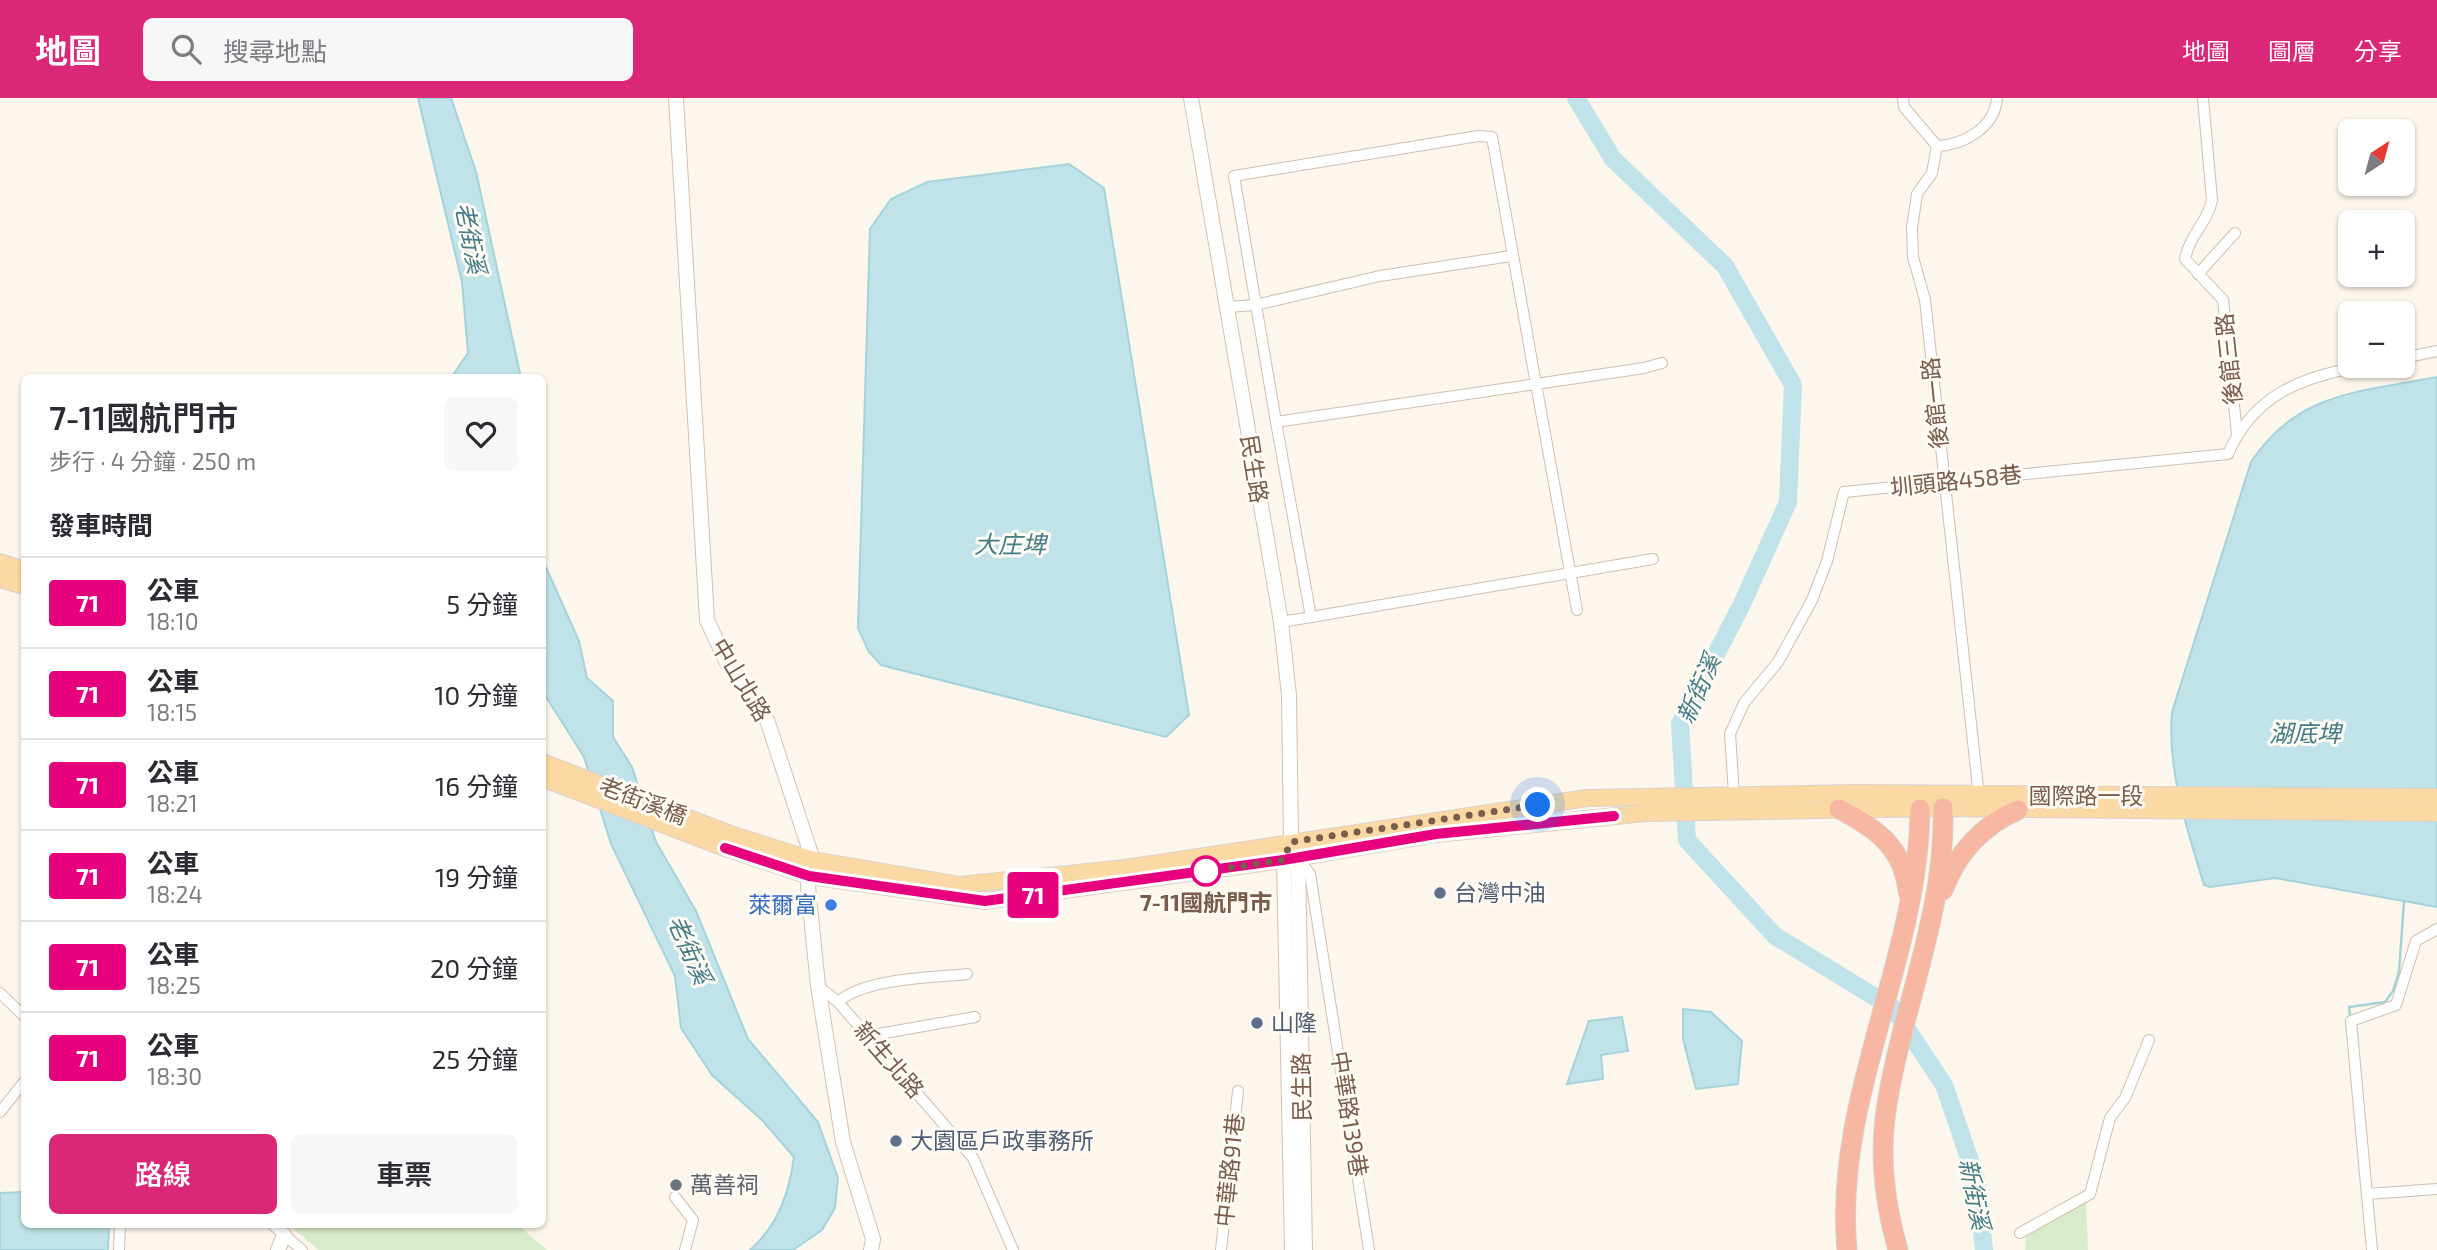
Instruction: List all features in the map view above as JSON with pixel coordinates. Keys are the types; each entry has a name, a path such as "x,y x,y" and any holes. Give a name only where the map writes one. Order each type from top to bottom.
{"highway":[{"path":"1847,1250 1843,1198 1852,1133 1898,958 1920,844 1924,802"},
{"path":"1839,808 1862,821 1893,847 1903,864 1909,907"},
{"path":"1898,1250 1887,1200 1884,1139 1888,1103 1934,913 1944,845 1942,808"},
{"path":"1934,913 1946,883 1975,838 1985,827 2018,810"}],"main road":[{"path":"0,562 21,569"},
{"path":"0,579 21,585"},
{"name":"老街溪橋","path":"546,771 729,842 811,868"},
{"name":"國際路一段","path":"1291,842 1587,798 1734,794 1980,802 2437,797"},
{"path":"1924,802 1942,808"},
{"name":"國際路一段","path":"1291,859 1436,834 1614,816 1839,808 1924,802"},
{"name":"國際路一段","path":"1942,808 1980,802 2018,810 2437,813"},
{"path":"811,868 960,885 1126,869 1291,842"},
{"path":"811,868 985,901 1291,859"}],"street":[{"name":"中山北路","path":"676,98 707,620 727,663 767,720 811,868 818,986 843,1142 873,1239 871,1250"},
{"name":"民生路","path":"1191,98 1281,622 1289,695 1292,1250"},
{"path":"1903,98 1904,107 1937,146 1957,145 1974,136 1987,120 1997,98"},
{"name":"後館三路","path":"2203,98 2212,200 2210,208 2188,242 2185,259 2223,300 2237,434"},
{"path":"1311,617 1234,176 1478,136 1492,137 1511,256 1577,610"},
{"name":"後館一路","path":"1937,146 1932,173 1917,194 1913,247 1925,300 1980,802"},
{"path":"2198,274 2235,233"},
{"path":"1227,307 1255,305 1380,276 1511,256"},
{"path":"2415,356 2437,351"},
{"path":"1276,422 1662,363"},
{"name":"圳頭路458巷","path":"1734,794 1730,734 1744,702 1778,662 1812,600 1827,561 1844,492 2228,454 2237,434 2272,397 2315,375 2338,371"},
{"path":"1281,622 1653,559"},
{"name":"民生路","path":"1291,859 1305,1250"},
{"name":"中華路139巷","path":"1291,859 1310,874 1369,1250"},
{"path":"2372,1250 2351,1021 2396,1005 2416,941 2437,929"},
{"path":"838,1002 849,992 898,982 967,974"},
{"name":"新生北路","path":"818,986 838,1002 973,1158 1013,1250"},
{"path":"0,993 21,1013"},
{"path":"867,1036 975,1017"},
{"path":"2020,1233 2090,1194 2110,1118 2125,1098 2148,1040"},
{"path":"0,1112 21,1086"},
{"name":"中華路91巷","path":"1221,1250 1238,1091"},
{"path":"2368,1194 2437,1189"},
{"path":"676,1197 693,1220 685,1250"},
{"path":"119,1250 120,1228"},
{"path":"278,1250 279,1230"},
{"path":"279,1230 302,1250"}],"green space":[{"path":"2086,1202 2088,1250 2025,1250 2026,1234"},
{"path":"521,1228 547,1250 318,1250 294,1229"}],"water":[{"name":"老街溪","path":"418,98 451,98 476,172 520,374 454,374 468,353 462,282"},
{"name":"大庄埤","path":"1069,164 1104,188 1189,715 1166,737 881,665 869,652 858,628 870,229 891,199 927,182"},
{"name":"湖底埤","path":"2437,377 2437,907 2275,878 2210,887 2204,885 2175,777 2172,712 2251,462 2269,439 2289,421 2310,408 2357,392"},
{"name":"老街溪","path":"546,567 579,641 587,678 613,701 613,737 632,767 656,842 696,911 748,1039 818,1122 838,1178 835,1208 822,1230 793,1250 750,1250 768,1230 781,1208 794,1157 763,1121 712,1075 681,1028 675,976 611,844 584,757 546,697"},
{"path":"1683,1009 1711,1012 1742,1041 1738,1084 1696,1089 1683,1039"},
{"path":"1622,1017 1628,1051 1601,1055 1603,1079 1567,1084 1589,1021"},
{"path":"21,1192 21,1228 109,1228 108,1250 0,1250 0,1193"}],"waterway":[{"name":"新街溪","path":"1576,98 1613,159 1725,266 1793,385 1788,502 1742,604 1680,724 1687,840 1775,936 1893,1008 1944,1085 1977,1181 1984,1250"},
{"path":"2350,1016 2349,1007 2385,1002 2393,991 2399,972 2404,901"}],"bus line":[{"name":"71","path":"725,848 809,876 985,901 1283,860 1436,834 1614,816"}],"place":[{"name":"7-11國航門市","path":"1206,871"},
{"name":"台灣中油","path":"1440,893"},
{"name":"萊爾富","path":"831,905"},
{"name":"山隆","path":"1257,1023"},
{"name":"大園區戶政事務所","path":"896,1141"},
{"name":"萬善祠","path":"676,1185"}],"route":[{"path":"1206,871 1200,872 1283,860 1291,842 1538,805"}]}
